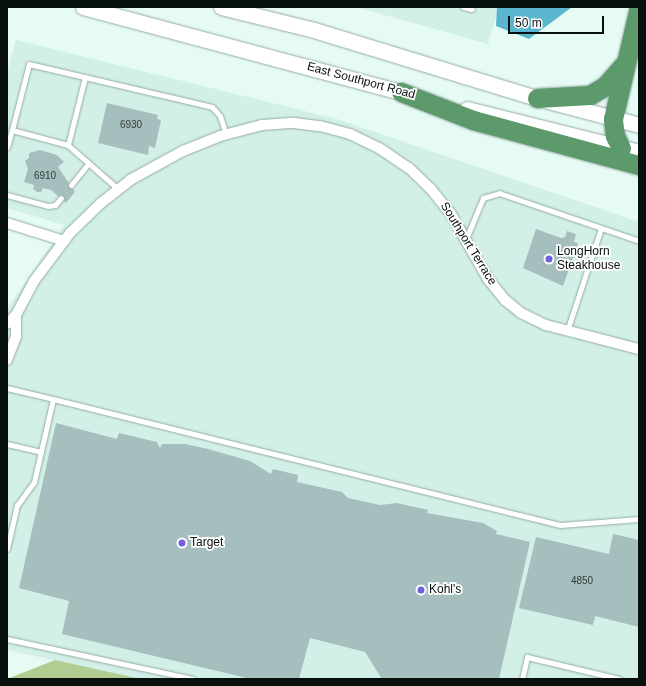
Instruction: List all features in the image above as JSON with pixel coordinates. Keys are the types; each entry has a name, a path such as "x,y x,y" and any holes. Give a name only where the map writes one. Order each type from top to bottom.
{"highway":[{"path":"630,150 615,136 613,119 639,7"},
{"path":"537,98 590,95 604,86 626,62"},
{"path":"401,92 473,120 639,165"}],"main road":[{"name":"East Southport Road","path":"83,7 401,92 630,150"},
{"path":"221,7 314,30 537,98 639,125"}],"street":[{"name":"Southport Terrace","path":"16,315 34,281 64,241 88,215 118,189 170,157 226,134 262,125 294,123 330,128 360,138 398,160 422,180 444,204 466,239 482,271 505,300 527,316 567,331 639,349"},
{"path":"7,223 64,241"},
{"path":"7,324 16,315"},
{"path":"7,360 16,336 16,315"}],"lane":[{"path":"463,7 472,9"},
{"path":"7,146 30,64 212,107 220,116 226,134"},
{"path":"68,145 85,77"},
{"path":"12,130 68,145 118,189"},
{"path":"71,185 89,163"},
{"path":"466,239 483,198 500,193 639,242"},
{"path":"7,195 48,206 55,205 62,198"},
{"path":"567,331 601,228"},
{"path":"7,388 294,457 560,525 639,519"},
{"path":"7,549 17,505 34,482 53,399"},
{"path":"7,444 41,452"},
{"path":"7,639 193,679"},
{"path":"522,679 527,657 619,679"}],"shaded area":[{"path":"356,7 499,7 488,44"},
{"path":"16,40 337,119 639,222 639,679 141,679 7,650 7,309 64,225 7,208 7,73"}],"green space":[{"path":"55,660 141,679 7,679"}],"water":[{"path":"497,7 572,7 529,39 496,26"}],"building":[{"path":"107,103 158,115 157,119 161,120 155,148 149,146 148,155 98,143"},
{"path":"40,150 57,155 64,162 58,167 75,192 66,203 51,190 43,188 41,192 37,192 33,189 34,185 24,182 28,169 25,161 29,158 29,153"},
{"name":"LongHorn Steakhouse","path":"536,229 561,238 565,237 567,231 576,234 574,242 578,243 563,286 523,268"},
{"name":"Target","path":"56,423 117,439 119,433 157,442 160,448 162,444 185,444 208,449 250,461 271,474 273,469 298,475 297,482 342,492 348,498 380,505 397,503 428,510 427,513 483,523 497,531 496,534 530,542 499,679 382,679 365,652 310,638 299,679 251,679 62,634 69,601 19,588"},
{"path":"613,534 639,540 639,627 595,616 593,625 519,608 536,537 609,554"}],"place":[{"name":"LongHorn Steakhouse","path":"549,259"},
{"name":"Target","path":"182,543"},
{"name":"Kohl's","path":"421,590"}]}
